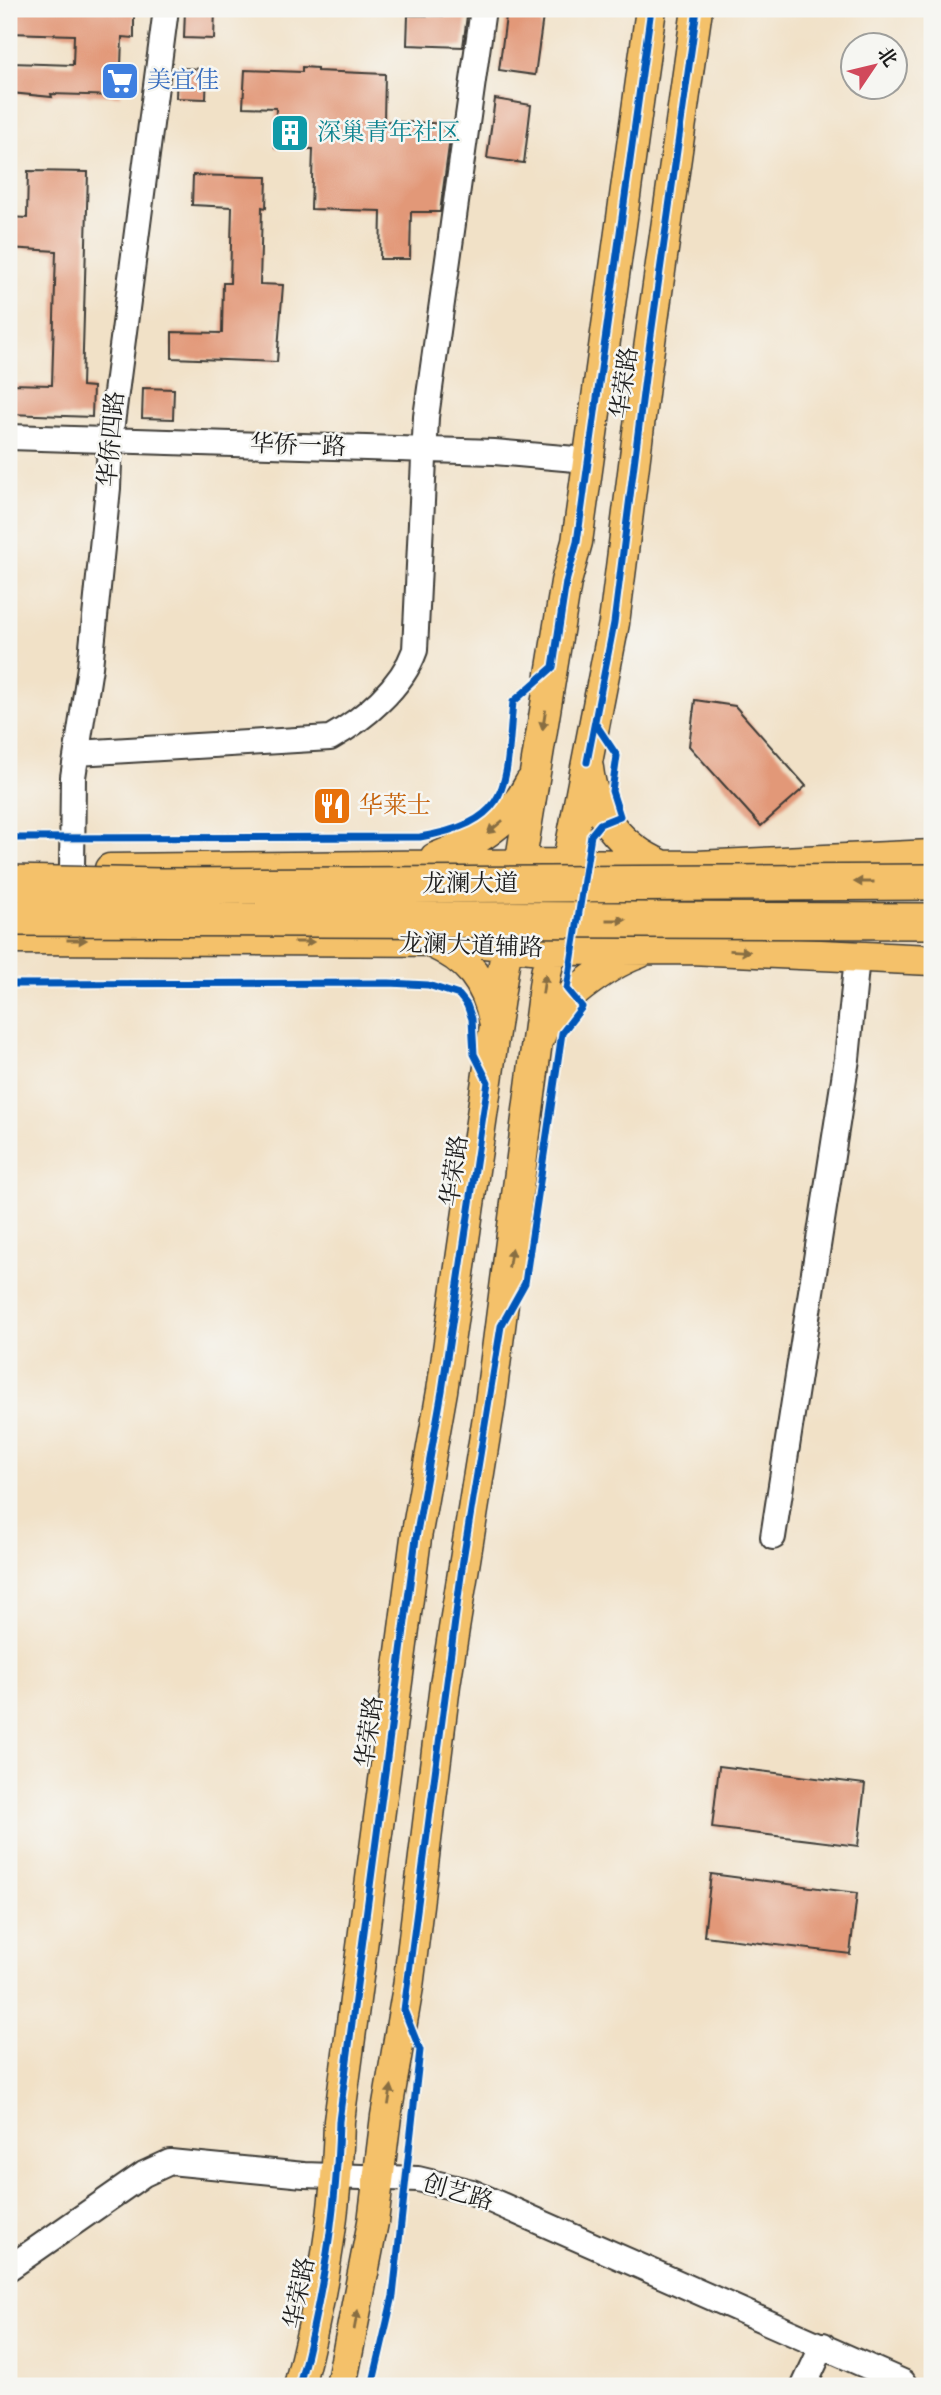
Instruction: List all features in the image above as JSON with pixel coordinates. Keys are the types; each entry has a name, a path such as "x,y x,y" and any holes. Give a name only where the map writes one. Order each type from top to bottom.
{"highway":[{"name":"龙澜大道","path":"9,883 203,886 932,882"},
{"name":"龙澜大道","path":"9,918 932,921"}],"main road":[{"name":"华荣路","path":"299,2386 323,2291 338,2177 341,2108 409,1591 508,944 566,582 577,542 651,9"},
{"name":"华荣路","path":"341,2386 380,2179 408,1987 444,1685 492,1391 550,950 614,623 646,370 698,9"},
{"path":"587,762 593,794 612,830 628,846 666,866"},
{"path":"423,864 471,844 489,833 523,797 536,774"},
{"path":"9,870 567,863 697,866 932,855"},
{"path":"423,864 444,872 453,888 454,903 451,917 441,932 428,942 463,959 475,972 490,1004 495,1027"},
{"path":"690,949 668,937 659,924 656,910 659,894 667,881 697,866"},
{"name":"龙澜大道辅路","path":"9,939 428,942 508,944 550,950 690,949 932,960"},
{"path":"536,1047 547,1021 563,1004 607,969 647,950"}],"street":[{"name":"华侨四路","path":"72,869 73,777 95,619 110,439 166,9"},
{"path":"77,752 330,738 345,729 396,684 408,669 415,650 426,417 483,9"},
{"name":"华侨一路","path":"9,437 494,452 587,460"},
{"path":"773,1537 845,1073 857,957"},
{"name":"创艺路","path":"9,2268 144,2174 170,2162 338,2177 418,2179 472,2192 903,2382"},
{"path":"804,2386 823,2345"}],"building":[{"path":"9,9 134,9 134,38 122,37 120,96 51,94 52,97 11,93 12,63 73,65 74,35 9,33"},
{"path":"185,9 215,9 214,39 184,38"},
{"path":"507,9 544,9 535,75 499,70"},
{"path":"408,15 467,16 463,47 407,45"},
{"path":"302,67 317,68 317,71 385,74 384,121 452,124 440,212 411,212 410,259 380,259 381,211 311,209 313,149 275,148 276,108 243,107 245,70 302,72"},
{"path":"177,68 207,69 206,99 176,98"},
{"path":"495,99 531,105 524,163 487,158"},
{"path":"28,171 88,172 82,386 93,387 92,417 9,414 9,384 52,385 56,251 9,248 9,217 27,218"},
{"path":"193,175 267,177 266,208 262,207 260,284 283,285 277,362 172,358 172,332 222,333 223,283 230,283 232,207 192,205"},
{"path":"143,388 174,389 173,419 142,418"},
{"path":"695,700 735,706 806,786 761,826 689,746"},
{"path":"719,1766 865,1784 858,1846 712,1828"},
{"path":"711,1874 857,1893 850,1954 704,1936"}],"cycle path":[{"path":"9,838 420,837 451,830 473,821 489,809 499,794 505,777 513,702 553,667 566,582 577,542 651,9"},
{"path":"587,762 614,623 646,370 697,9"},
{"path":"365,2386 373,2382 393,2296 420,2050 404,2010 463,1560 501,1326 525,1283 562,1033 582,1007 567,989 591,835 600,824 620,816 612,791 617,756 595,723"},
{"path":"9,984 428,985 459,995 467,1005 472,1019 474,1054 488,1082 442,1391 416,1538 339,2121 332,2222 315,2321 299,2386"}],"place":[{"name":"美宜佳","path":"120,81"},
{"name":"深巢青年社区","path":"290,133"},
{"name":"华莱士","path":"332,806"}]}
